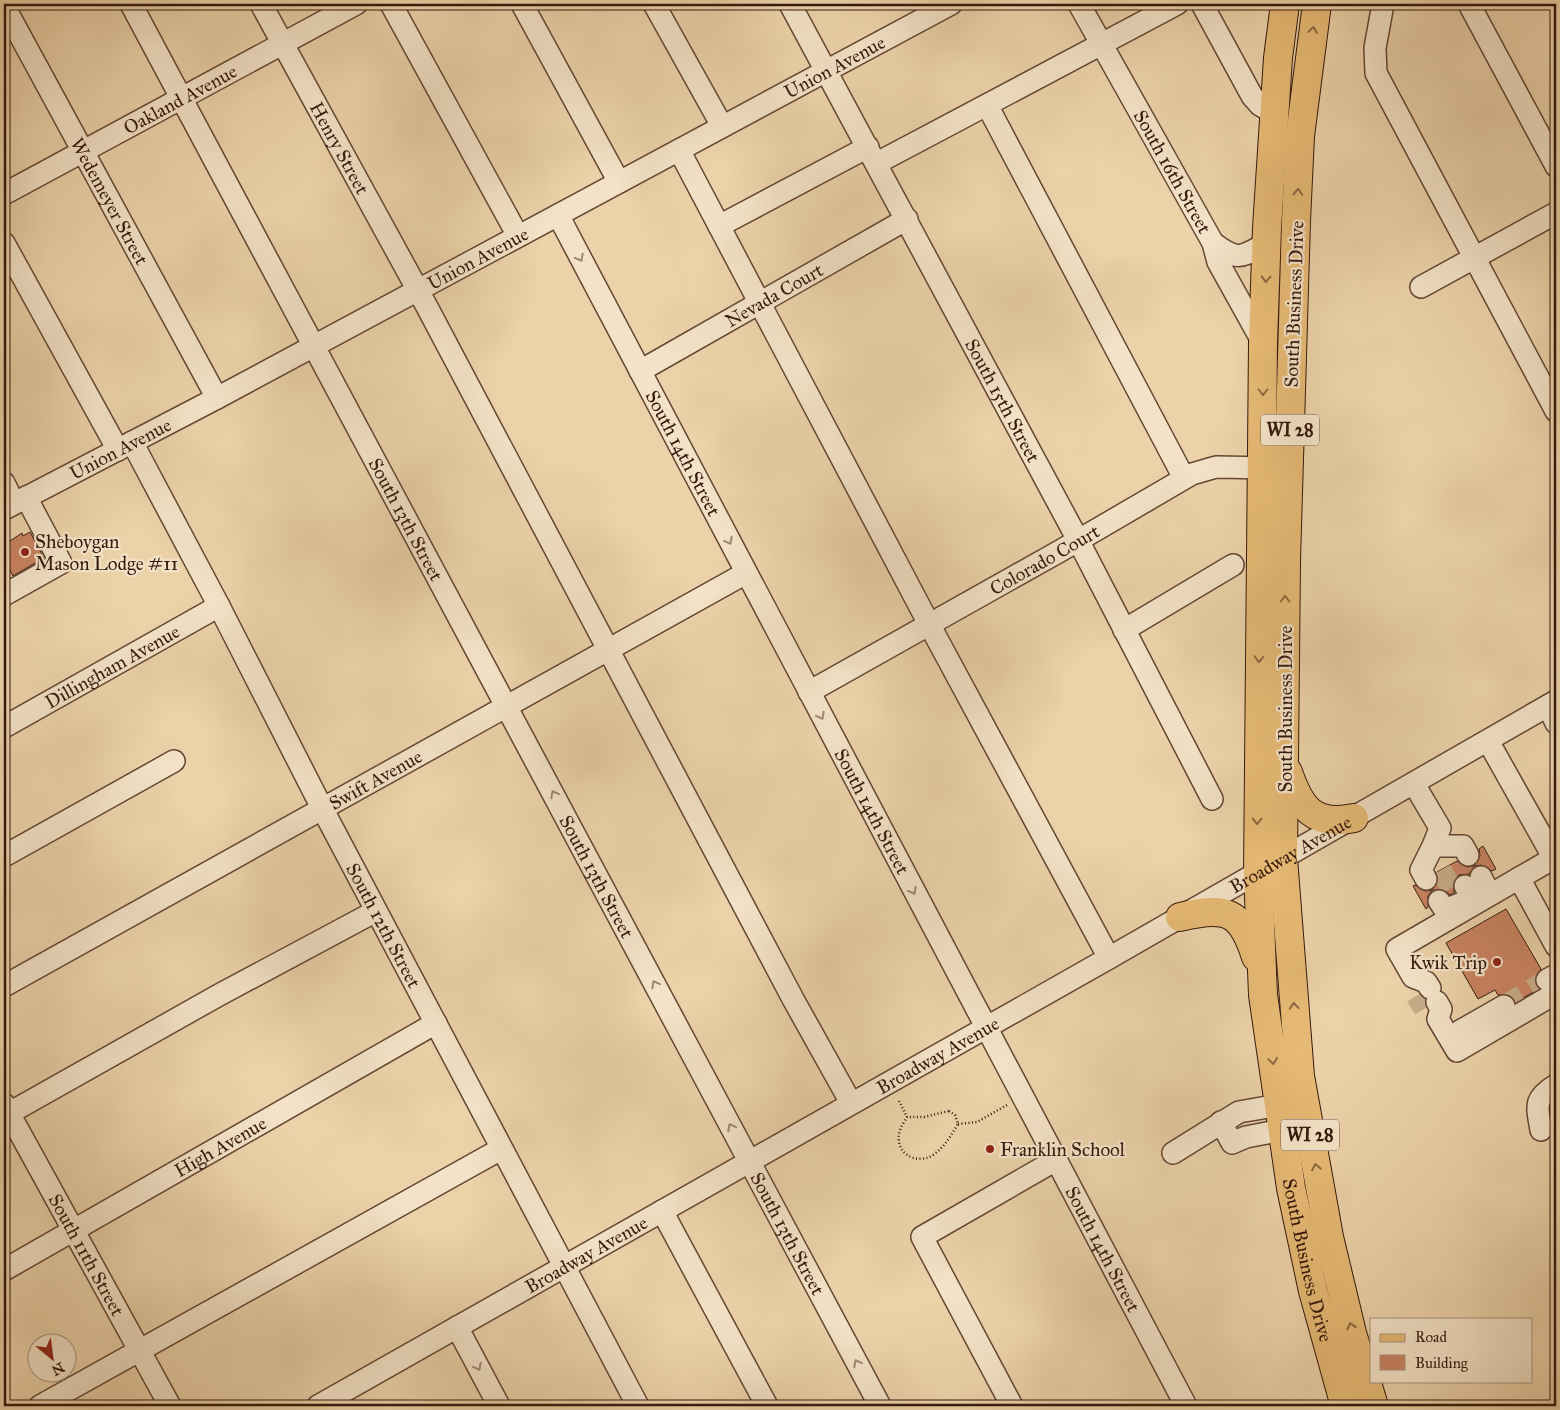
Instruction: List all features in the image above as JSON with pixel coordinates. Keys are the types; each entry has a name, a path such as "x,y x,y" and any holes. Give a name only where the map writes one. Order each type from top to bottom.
{"main road":[{"name":"South Business Drive","path":"1285,4 1278,58 1263,343 1258,873 1262,976 1291,1188 1313,1291 1345,1406"},
{"name":"South Business Drive","path":"1317,4 1300,136 1289,469 1283,858 1300,1076 1329,1237 1352,1333 1374,1406"},
{"path":"1284,761 1301,804 1310,812 1328,820 1354,818"},
{"path":"1180,917 1204,911 1219,911 1229,913 1239,919 1252,943 1262,976"}],"street":[{"name":"South 13th Street","path":"131,4 183,97 880,1406"},
{"name":"Henry Street","path":"261,4 418,290 610,648 793,999 851,1103"},
{"name":"Oakland Avenue","path":"4,194 356,4"},
{"path":"391,4 518,236"},
{"path":"522,4 619,182"},
{"path":"654,4 722,126"},
{"name":"South 15th Street","path":"790,4 828,70 1078,540 1212,798"},
{"name":"Union Avenue","path":"15,503 218,398 951,4"},
{"name":"South 16th Street","path":"1079,4 1213,244 1220,266 1263,343"},
{"path":"719,226 873,155 987,106 1101,43 1177,4"},
{"path":"1202,4 1252,96 1260,105 1275,114"},
{"path":"1383,4 1376,48 1376,73 1556,411"},
{"path":"1470,4 1556,166"},
{"name":"Wedemeyer Street","path":"4,6 218,398"},
{"path":"987,106 1184,478"},
{"path":"679,150 929,624 1109,958"},
{"path":"1420,288 1474,256 1556,213"},
{"name":"South 14th Street","path":"558,215 984,1027 1186,1406"},
{"name":"Nevada Court","path":"640,371 907,219"},
{"name":"South 12th Street","path":"4,243 219,606 322,808 638,1406"},
{"path":"1213,244 1230,256 1243,256 1267,243"},
{"name":"Colorado Court","path":"809,692 1184,478 1212,467 1289,469"},
{"path":"4,483 15,503 62,563 4,595"},
{"path":"1124,630 1233,565"},
{"name":"Swift Avenue","path":"4,986 746,573"},
{"name":"Dillingham Avenue","path":"4,727 219,606"},
{"name":"Broadway Avenue","path":"318,1406 1488,741 1554,710"},
{"path":"1488,741 1555,860 1519,878 1463,894 1398,949 1457,1051 1553,983"},
{"path":"4,856 174,760"},
{"path":"1414,784 1440,828 1433,846 1435,860 1447,867 1463,846 1433,846"},
{"path":"1519,878 1556,946"},
{"path":"5,1111 376,911"},
{"path":"1464,1046 1460,1032 1504,1006"},
{"name":"High Avenue","path":"4,1270 436,1023"},
{"path":"1540,1130 1537,1104 1543,1093 1556,1085"},
{"path":"1173,1153 1221,1122 1245,1110 1281,1118"},
{"name":"South 11th Street","path":"5,1111 170,1406"},
{"path":"40,1406 501,1148"},
{"path":"1012,1406 922,1237 1056,1160"},
{"path":"662,1211 767,1406"},
{"path":"457,1327 500,1406"}],"path":[{"path":"899,1101 907,1117"},
{"path":"958,1124 978,1122 1008,1105"},
{"path":"949,1111 956,1115 958,1124 948,1141 936,1152 926,1158 916,1159 907,1156 900,1144 900,1130 907,1117 924,1117 949,1111"}],"building":[{"name":"Sheboygan Mason Lodge #11","path":"30,532 44,558 13,576 4,559 4,545 22,533 23,536"},
{"path":"1483,846 1496,869 1492,871 1481,865 1475,866 1469,874 1459,875 1454,881 1454,893 1450,895 1444,890 1432,890 1438,880 1437,872 1457,861 1467,867 1474,866 1480,856 1479,849"},
{"path":"1415,885 1425,891 1432,890 1428,896 1428,907 1426,909 1413,886"},
{"name":"Kwik Trip","path":"1506,909 1541,969 1535,979 1539,989 1516,1002 1510,995 1498,995 1495,990 1478,999 1446,943"}],"tunnel":[{"path":"1441,870 1454,893"},
{"path":"1504,1006 1547,980"},
{"path":"1416,996 1424,1009"}],"place":[{"name":"Sheboygan Mason Lodge #11","path":"25,552"},
{"name":"Kwik Trip","path":"1497,962"},
{"name":"Franklin School","path":"990,1149"}]}
